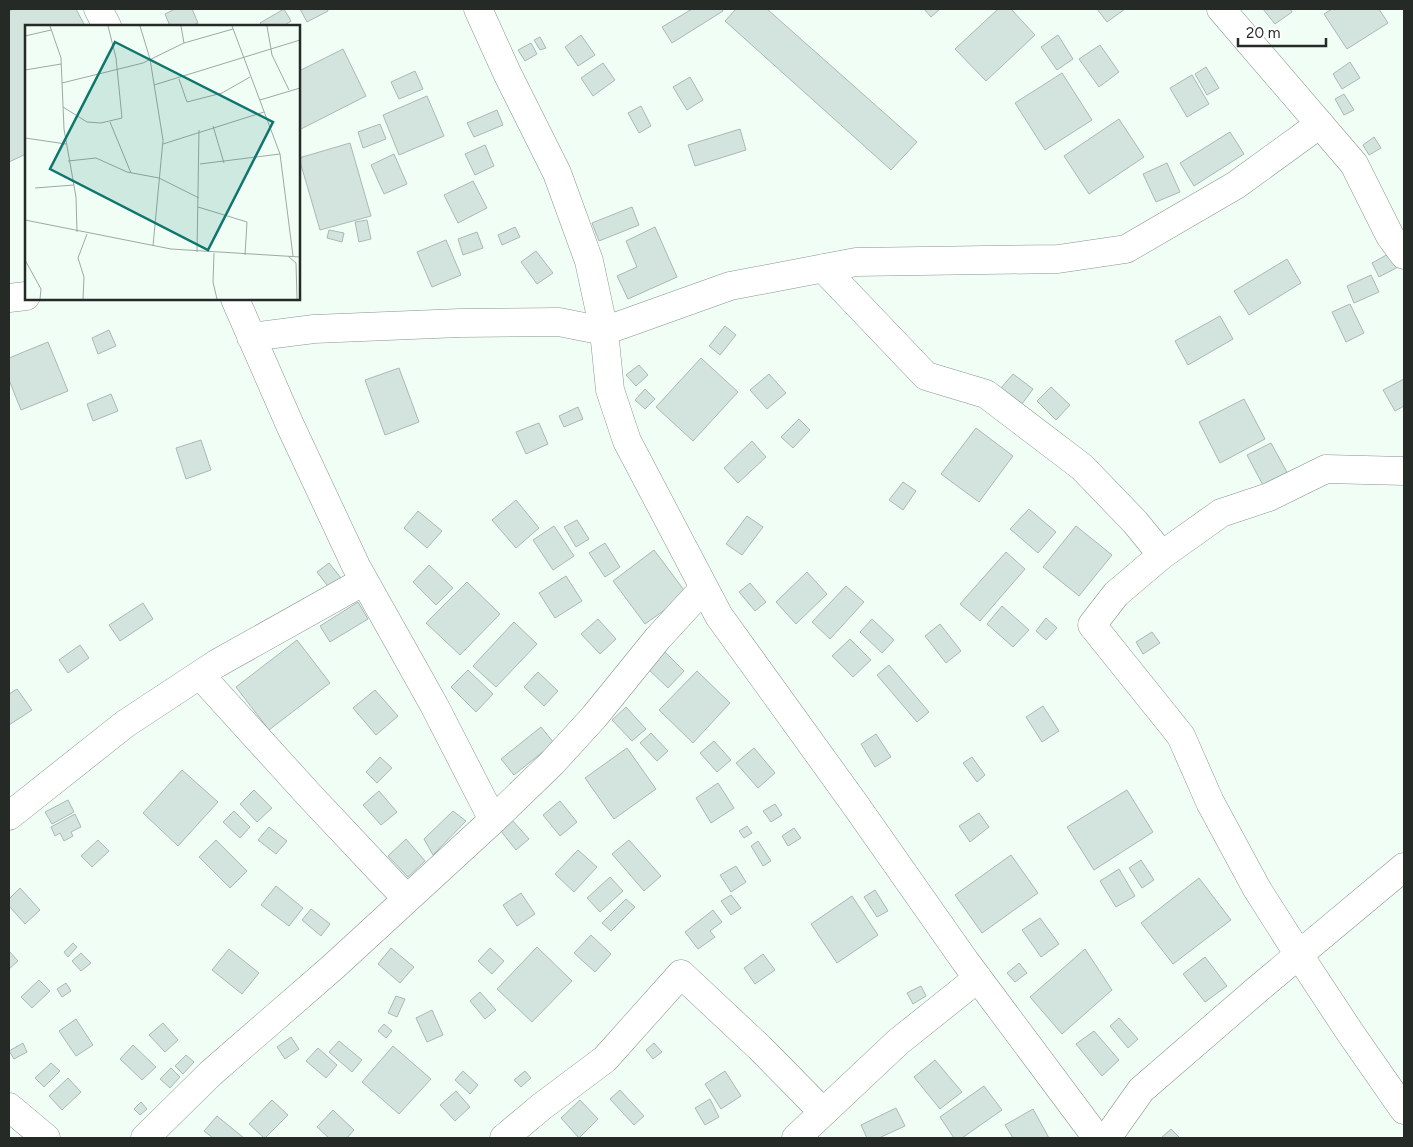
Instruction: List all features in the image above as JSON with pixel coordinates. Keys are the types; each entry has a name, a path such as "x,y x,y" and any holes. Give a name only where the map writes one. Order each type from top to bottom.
{"street":[{"path":"98,9 106,25"},
{"path":"478,9 507,73 557,173 589,261 604,332 610,390 628,442 719,616 978,978 1097,1138"},
{"path":"1221,9 1354,164 1400,240"},
{"path":"252,337 314,329 460,323 559,322 604,332 730,286 856,262 1058,259 1126,249 1236,185 1320,124"},
{"path":"823,268 926,376 986,394 1075,461 1134,522 1162,555"},
{"path":"9,298 25,296"},
{"path":"235,300 290,426 364,581 434,704 493,820"},
{"path":"1404,471 1326,469 1269,497 1221,513 1162,555 1116,594 1092,625 1181,736 1210,802 1257,888 1349,1032 1404,1110"},
{"path":"9,816 125,724 216,664 364,581"},
{"path":"145,1138 211,1073 333,967 493,820 564,750 594,717 658,638 704,588"},
{"path":"200,675 407,899"},
{"path":"1107,1138 1141,1090 1404,867"},
{"path":"504,1138 541,1107 605,1059 681,974 760,1048 823,1112"},
{"path":"796,1138 898,1042 978,978"},
{"path":"9,1107 46,1138"}],"building":[{"path":"13,9 76,9 84,25 25,25 25,154 9,162 9,11"},
{"path":"175,9 192,9 198,23 193,25 170,25 165,14"},
{"path":"284,9 291,21 285,25 261,25 260,23"},
{"path":"300,9 327,9 328,11 307,22"},
{"path":"692,9 722,9 723,11 672,43 662,27"},
{"path":"736,9 767,9 917,142 891,170 725,21"},
{"path":"924,9 940,9 931,17"},
{"path":"998,9 1011,9 1035,35 986,81 955,49"},
{"path":"1097,9 1125,9 1107,22"},
{"path":"1263,9 1290,9 1292,12 1275,24"},
{"path":"1332,9 1379,9 1388,23 1347,49 1324,14"},
{"path":"581,35 595,55 578,66 565,47"},
{"path":"1058,35 1073,59 1057,70 1041,47"},
{"path":"540,37 546,48 540,50 534,40"},
{"path":"531,43 537,54 525,61 518,50"},
{"path":"1100,45 1119,72 1099,87 1079,59"},
{"path":"343,49 366,96 300,129 300,70"},
{"path":"1350,62 1360,78 1342,89 1333,74"},
{"path":"603,63 615,80 593,96 581,78"},
{"path":"1206,67 1219,88 1207,95 1195,74"},
{"path":"415,71 423,89 399,99 391,82"},
{"path":"1062,73 1092,120 1045,150 1015,103"},
{"path":"1192,75 1209,104 1187,117 1170,88"},
{"path":"690,77 703,100 687,110 673,87"},
{"path":"1344,94 1354,110 1344,115 1335,99"},
{"path":"427,96 444,136 399,155 383,115"},
{"path":"641,106 651,126 639,133 628,113"},
{"path":"497,110 503,125 474,137 467,123"},
{"path":"1119,119 1144,157 1089,194 1064,156"},
{"path":"380,124 386,139 363,148 358,132"},
{"path":"740,129 746,150 695,166 688,145"},
{"path":"1230,132 1244,154 1194,186 1180,163"},
{"path":"1374,137 1381,148 1369,155 1363,145"},
{"path":"350,143 371,216 320,230 300,158"},
{"path":"485,145 494,166 475,175 465,154"},
{"path":"394,154 407,184 384,194 371,165"},
{"path":"1167,163 1180,192 1156,202 1143,174"},
{"path":"473,181 487,208 458,223 444,195"},
{"path":"632,207 639,225 599,241 592,223"},
{"path":"367,220 371,239 359,242 355,222"},
{"path":"515,227 520,237 502,245 498,235"},
{"path":"655,227 677,277 628,299 617,276 637,267 626,241"},
{"path":"329,230 344,233 342,242 327,238"},
{"path":"477,232 483,248 463,255 458,239"},
{"path":"446,240 461,275 432,287 417,252"},
{"path":"536,251 553,273 537,284 521,262"},
{"path":"1390,253 1398,267 1379,277 1372,263"},
{"path":"1287,259 1301,283 1249,315 1234,291"},
{"path":"1371,275 1379,292 1354,303 1347,286"},
{"path":"1350,304 1364,333 1346,342 1332,312"},
{"path":"1220,316 1233,339 1188,365 1175,341"},
{"path":"725,326 736,335 720,355 709,346"},
{"path":"109,330 116,346 98,354 92,338"},
{"path":"48,342 68,391 21,410 9,380 9,358"},
{"path":"701,358 738,392 693,441 656,407"},
{"path":"639,365 648,375 636,386 626,375"},
{"path":"399,368 419,422 385,435 365,380"},
{"path":"769,374 786,393 767,409 750,390"},
{"path":"1013,374 1033,389 1022,404 1001,388"},
{"path":"1404,379 1404,406 1395,411 1383,390"},
{"path":"1051,387 1070,405 1056,420 1037,401"},
{"path":"645,389 655,399 645,409 635,400"},
{"path":"111,394 118,411 93,421 87,404"},
{"path":"1244,399 1265,439 1220,463 1199,422"},
{"path":"578,407 583,419 564,427 559,416"},
{"path":"799,419 810,430 793,448 781,437"},
{"path":"539,423 548,444 526,454 516,432"},
{"path":"976,428 1013,456 979,502 941,474"},
{"path":"201,440 211,470 186,479 176,448"},
{"path":"752,441 766,457 738,483 724,468"},
{"path":"1271,443 1289,476 1265,489 1247,455"},
{"path":"903,482 916,491 903,510 889,500"},
{"path":"516,500 539,528 516,548 492,520"},
{"path":"1029,509 1056,532 1038,553 1010,529"},
{"path":"418,511 442,531 427,548 404,528"},
{"path":"747,516 763,527 742,555 726,544"},
{"path":"577,520 589,539 576,547 564,527"},
{"path":"554,526 574,556 553,570 533,540"},
{"path":"1076,526 1112,555 1079,596 1043,567"},
{"path":"605,543 620,567 605,577 589,553"},
{"path":"654,550 687,594 645,624 613,581"},
{"path":"1006,552 1025,569 980,621 960,604"},
{"path":"329,563 345,583 333,593 317,572"},
{"path":"429,565 453,588 436,605 413,582"},
{"path":"807,572 827,594 796,624 776,602"},
{"path":"566,576 582,601 555,618 539,593"},
{"path":"467,582 500,614 460,655 426,623"},
{"path":"750,583 766,602 755,611 739,592"},
{"path":"846,586 864,602 830,639 812,622"},
{"path":"358,602 368,619 330,642 320,626"},
{"path":"143,603 153,619 120,641 109,625"},
{"path":"1002,606 1029,630 1013,647 987,624"},
{"path":"1046,618 1057,628 1046,640 1036,631"},
{"path":"598,619 616,639 600,654 581,634"},
{"path":"872,619 894,640 882,653 860,632"},
{"path":"514,622 537,644 496,687 473,666"},
{"path":"940,624 961,651 946,663 925,636"},
{"path":"1152,632 1160,643 1143,654 1136,642"},
{"path":"850,639 871,660 853,677 832,656"},
{"path":"297,640 330,683 269,730 236,687"},
{"path":"80,645 89,658 68,673 59,660"},
{"path":"663,650 684,671 668,688 646,667"},
{"path":"889,665 929,712 917,722 877,675"},
{"path":"468,670 493,694 476,712 451,687"},
{"path":"697,671 730,703 693,743 659,710"},
{"path":"538,672 558,691 544,706 524,687"},
{"path":"17,689 32,710 9,725 9,694"},
{"path":"375,690 398,716 376,735 353,708"},
{"path":"1043,706 1059,731 1042,742 1026,717"},
{"path":"626,707 646,729 632,741 612,720"},
{"path":"541,727 554,743 514,775 501,759"},
{"path":"651,733 668,751 657,761 640,743"},
{"path":"876,734 891,757 875,767 861,744"},
{"path":"714,741 731,760 717,772 700,753"},
{"path":"627,748 656,789 614,819 585,778"},
{"path":"754,748 775,773 758,788 736,763"},
{"path":"380,757 392,768 377,783 366,772"},
{"path":"972,757 985,775 977,782 963,763"},
{"path":"182,770 218,802 178,846 143,813"},
{"path":"718,783 734,808 711,823 696,798"},
{"path":"254,790 272,808 257,822 240,804"},
{"path":"1127,790 1153,832 1094,870 1067,827"},
{"path":"379,791 397,812 381,825 363,805"},
{"path":"68,800 74,812 52,824 45,812"},
{"path":"560,801 577,822 560,836 543,815"},
{"path":"775,804 782,815 771,822 763,811"},
{"path":"234,811 250,827 240,838 223,822"},
{"path":"453,811 466,821 433,855 424,839"},
{"path":"979,813 989,827 970,842 959,826"},
{"path":"75,814 81,827 71,832 73,836 64,841 60,833 55,836 51,827"},
{"path":"512,820 529,839 516,850 500,830"},
{"path":"747,826 752,833 744,838 739,831"},
{"path":"269,827 287,841 276,854 258,840"},
{"path":"794,828 801,838 788,846 782,836"},
{"path":"406,839 425,861 408,877 388,856"},
{"path":"98,840 109,851 92,867 81,856"},
{"path":"216,840 247,871 230,888 199,857"},
{"path":"629,840 661,876 644,891 612,854"},
{"path":"758,841 771,861 763,866 751,846"},
{"path":"578,850 597,867 574,892 555,874"},
{"path":"1011,855 1038,893 982,933 955,895"},
{"path":"1141,860 1154,880 1142,888 1129,868"},
{"path":"736,866 746,882 731,892 720,875"},
{"path":"1119,869 1135,896 1116,907 1100,881"},
{"path":"610,877 623,891 600,912 587,898"},
{"path":"1199,878 1231,920 1173,964 1141,923"},
{"path":"276,886 303,908 289,926 261,905"},
{"path":"20,888 40,910 25,924 9,906 9,899"},
{"path":"875,890 888,911 877,917 864,897"},
{"path":"521,893 535,914 517,926 503,905"},
{"path":"731,895 741,908 731,915 721,901"},
{"path":"852,896 878,935 837,963 811,924"},
{"path":"626,899 635,907 611,931 602,923"},
{"path":"311,909 330,924 321,936 302,920"},
{"path":"713,910 722,922 710,931 715,937 698,949 685,932"},
{"path":"1040,918 1059,944 1041,957 1022,930"},
{"path":"591,935 611,954 595,972 574,953"},
{"path":"73,943 77,947 68,957 64,952"},
{"path":"537,947 572,981 532,1022 497,989"},
{"path":"391,948 414,967 400,983 378,964"},
{"path":"490,948 504,961 492,974 478,961"},
{"path":"229,949 259,973 242,994 212,970"},
{"path":"1085,949 1112,990 1062,1034 1030,997"},
{"path":"9,951 18,961 9,969"},
{"path":"81,953 91,963 81,971 72,961"},
{"path":"763,954 775,970 755,984 744,968"},
{"path":"1205,957 1227,986 1205,1002 1183,974"},
{"path":"1019,963 1027,973 1015,982 1007,973"},
{"path":"39,980 50,991 32,1008 21,997"},
{"path":"66,983 71,991 62,997 57,989"},
{"path":"921,986 926,996 913,1004 907,993"},
{"path":"480,992 496,1010 485,1019 470,1001"},
{"path":"396,996 405,999 397,1017 388,1013"},
{"path":"432,1010 443,1035 427,1042 416,1018"},
{"path":"1119,1018 1138,1039 1128,1048 1110,1026"},
{"path":"76,1019 93,1045 76,1056 59,1031"},
{"path":"163,1023 178,1040 165,1052 149,1035"},
{"path":"384,1024 392,1031 386,1038 378,1031"},
{"path":"1094,1031 1119,1060 1102,1076 1076,1044"},
{"path":"291,1037 299,1049 285,1059 277,1047"},
{"path":"339,1041 362,1060 352,1072 329,1052"},
{"path":"23,1043 27,1052 14,1059 9,1051"},
{"path":"654,1043 662,1052 653,1059 646,1050"},
{"path":"133,1045 156,1067 142,1080 120,1059"},
{"path":"393,1046 431,1079 399,1114 362,1082"},
{"path":"318,1048 337,1065 326,1078 306,1061"},
{"path":"186,1055 194,1062 183,1074 175,1066"},
{"path":"935,1060 962,1092 940,1109 914,1077"},
{"path":"51,1063 60,1071 44,1087 35,1078"},
{"path":"171,1068 180,1077 170,1088 160,1079"},
{"path":"463,1071 478,1085 470,1094 455,1080"},
{"path":"525,1071 531,1078 521,1087 514,1080"},
{"path":"725,1071 741,1096 721,1109 705,1084"},
{"path":"68,1078 81,1092 62,1110 49,1096"},
{"path":"984,1086 1002,1110 962,1138 954,1138 940,1117"},
{"path":"620,1090 644,1116 634,1125 610,1099"},
{"path":"456,1091 470,1107 455,1121 440,1105"},
{"path":"710,1099 719,1117 705,1125 695,1108"},
{"path":"272,1100 288,1115 264,1138 249,1124"},
{"path":"580,1100 598,1119 579,1138 561,1118"},
{"path":"141,1102 147,1109 140,1115 134,1109"},
{"path":"896,1108 905,1126 879,1138 867,1138 861,1125"},
{"path":"1033,1109 1049,1138 1013,1138 1005,1125"},
{"path":"333,1110 354,1130 347,1138 329,1138 317,1127"},
{"path":"217,1116 244,1138 213,1138 204,1131"},
{"path":"1171,1129 1180,1138 1161,1138"}]}
